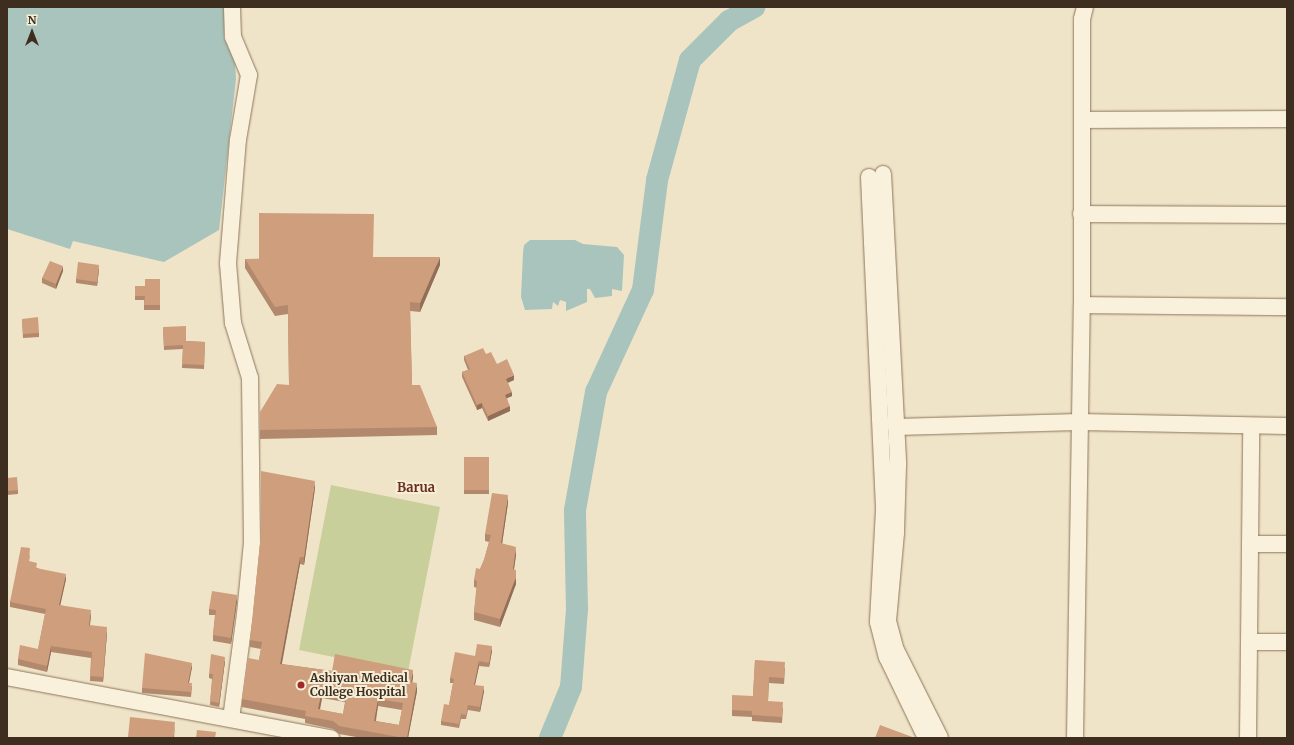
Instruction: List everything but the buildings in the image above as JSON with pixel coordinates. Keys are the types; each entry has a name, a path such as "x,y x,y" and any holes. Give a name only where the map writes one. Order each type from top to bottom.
{"street":[{"path":"231,719 245,614 252,542 250,378 233,323 228,263 238,140 249,75 233,37 232,7"},
{"path":"1075,738 1082,305 1082,19 1085,7"},
{"path":"1083,120 1287,119"},
{"path":"926,738 907,686 891,636 888,621 898,497 889,254 876,175 872,254 884,510 878,622 886,657 907,686 940,738"},
{"path":"1081,214 1287,215"},
{"path":"872,254 889,254"},
{"path":"1082,305 1287,307"},
{"path":"896,427 1079,422 1287,426"},
{"path":"1248,738 1251,426"},
{"path":"1250,544 1287,544"},
{"path":"1249,642 1287,642"},
{"path":"7,677 331,738"}],"green space":[{"path":"331,485 440,507 408,672 299,650"}],"water":[{"path":"7,7 224,7 224,38 235,63 236,79 219,230 164,262 73,241 70,249 7,229"},
{"path":"530,240 575,240 583,244 617,247 624,255 622,291 612,289 612,296 595,298 590,289 587,289 587,302 566,311 566,302 560,300 558,306 553,302 552,309 525,310 521,297 523,253 524,245"}],"waterway":[{"path":"550,738 571,687 577,609 575,510 596,392 643,290 657,180 690,60 729,21 754,7"}],"place":[{"name":"Ashiyan Medical College Hospital","path":"301,685"}],"district":[{"name":"Barua","path":"416,488"}]}
